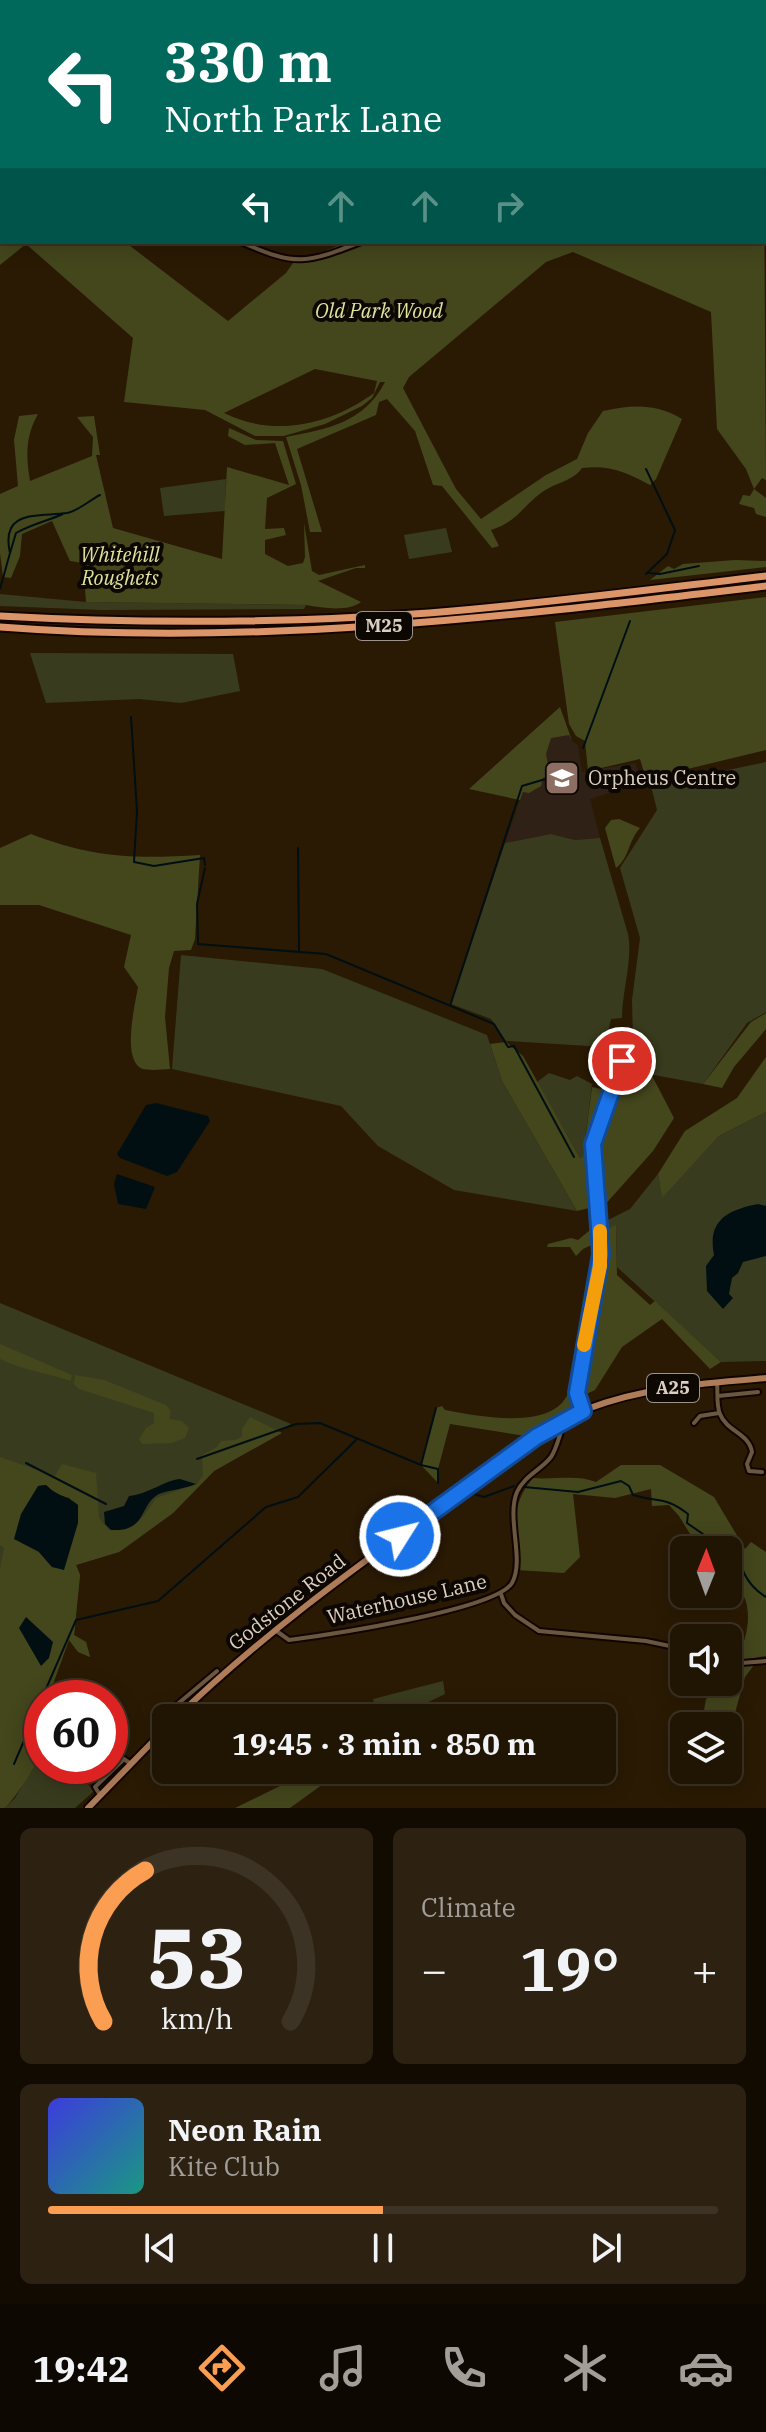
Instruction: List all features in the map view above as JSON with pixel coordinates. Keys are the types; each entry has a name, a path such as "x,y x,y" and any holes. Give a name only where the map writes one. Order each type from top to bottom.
{"highway":[{"name":"M25","path":"0,616 185,621 366,616 536,603 766,576"},
{"name":"M25","path":"0,627 217,632 381,626 541,613 766,586"}],"main road":[{"name":"A25","path":"583,1411 644,1393 766,1378"},
{"name":"Godstone Road","path":"187,1704 205,1684 275,1630 499,1464 583,1411"},
{"path":"88,1808 152,1742"}],"street":[{"path":"248,244 303,261 318,259 356,244"},
{"path":"583,1411 577,1393 601,1254 593,1144 622,1061"},
{"path":"717,1382 719,1413 729,1427 750,1443 749,1471 762,1472"},
{"path":"718,1396 758,1392"},
{"path":"694,1423 703,1415 719,1413"},
{"name":"Waterhouse Lane","path":"275,1630 289,1640 331,1634 421,1617 501,1594 515,1576 515,1496 523,1482 551,1457 562,1429 559,1424"},
{"path":"501,1594 509,1609 539,1631 670,1646"},
{"path":"742,1663 766,1661"},
{"path":"205,1684 217,1671"}],"shaded area":[{"name":"Orpheus Centre","path":"560,707 572,741 578,745 582,772 635,763 643,782 590,799 600,838 575,840 552,834 505,843 520,800 469,789"},
{"path":"156,1103 208,1116 210,1121 177,1172 167,1176 120,1158 117,1154 146,1105"},
{"path":"117,1174 155,1187 146,1209 118,1204 114,1184"},
{"path":"758,1204 766,1206 766,1256 743,1262 732,1278 729,1294 733,1298 723,1309 707,1291 706,1266 714,1255 714,1233 717,1225 729,1214"},
{"path":"180,1479 196,1484 159,1494 131,1527 111,1530 105,1524 104,1512 124,1506 129,1496"},
{"path":"46,1485 78,1505 78,1523 64,1570 52,1567 39,1552 14,1539 21,1514 38,1486"},
{"path":"26,1617 53,1642 49,1658 41,1666 19,1628"}],"green space":[{"name":"Old Park Wood","path":"0,244 26,244 0,265"},
{"name":"Old Park Wood","path":"26,244 128,244 228,321 286,273 293,263 343,244 764,244 766,480 762,478 754,489 746,469 717,429 711,312 573,252 546,262 409,377 403,388 456,489 481,519 546,475 577,459 588,433 603,411 643,407 662,410 682,419 656,479 650,485 618,470 582,468 571,478 541,493 509,522 491,530 499,546 492,548 442,486 433,485 415,431 387,399 379,402 376,415 297,449 322,532 310,532 301,485 286,437 343,422 366,407 385,382 380,382 372,398 362,406 325,424 284,436 255,436 205,410 124,402 133,338","holes":["315,369 377,381 374,393 339,413 301,424 262,425 224,413"]},
{"name":"Whitehill Roughets","path":"38,414 28,447 30,481 92,456 93,437 77,417 94,416 100,455 96,455 113,528 222,559 227,467 289,485 275,443 245,445 228,436 229,428 256,440 283,441 296,484 267,498 265,529 284,528 286,535 265,540 265,554 288,566 303,563 304,523 312,571 319,575 365,565 365,568 318,581 361,602 335,608 86,602 83,563 70,561 52,521 22,534 20,556 11,578 3,577 0,494 18,486 14,440 19,416"},
{"path":"226,479 225,511 164,516 160,488"},
{"path":"754,489 766,498 766,517 756,514 754,508 739,504 743,495 750,496"},
{"path":"446,528 452,552 409,559 404,535"},
{"path":"766,561 766,567 650,580 668,566 674,569 683,564"},
{"path":"0,594 86,602 306,605 304,609 101,610 0,606"},
{"path":"766,597 766,750 646,779 640,759 588,771 585,741 576,736 569,724 555,622"},
{"path":"30,653 233,654 240,691 181,703 139,699 46,703"},
{"path":"560,707 572,741 569,735 551,738 546,754 550,776 543,778 541,786 529,793 523,792 520,800 469,789"},
{"path":"766,762 766,1012 747,1023 703,1084 654,1075 633,1039 632,1000 640,938 620,868 657,810 651,786"},
{"path":"619,819 640,828 616,868 605,828 611,820"},
{"path":"31,834 74,848 114,855 200,855 195,939 191,950 174,951 169,968 165,1017 170,1069 145,1069 134,1061 131,1029 138,987 124,967 131,935 39,905 0,905 0,848"},
{"path":"551,834 575,840 600,838 628,934 629,954 622,1018 611,1019 605,1047 506,1041 491,1019 451,1004 505,843"},
{"path":"181,955 322,969 487,1035 502,1081 577,1211 454,1190 378,1146 341,1106 172,1069"},
{"path":"766,1013 766,1029 734,1067 722,1088 703,1084 751,1022"},
{"path":"633,1039 674,1118 653,1151 602,1208 599,1141"},
{"path":"506,1042 523,1056 580,1158 583,1156 592,1087 606,1090 591,1145 593,1207 577,1211 502,1081 490,1044"},
{"path":"766,1057 766,1112 719,1136 662,1198 658,1174 685,1131 737,1098"},
{"path":"549,1073 570,1080 577,1076 592,1084 583,1156 580,1158 537,1082"},
{"path":"766,1112 766,1361 721,1362 617,1267 616,1226 605,1230 604,1222 630,1209 658,1174 662,1197 719,1136"},
{"path":"616,1225 617,1275 650,1305 655,1301 721,1362 710,1369 662,1319 622,1347 595,1390 584,1395 585,1355 605,1230"},
{"path":"595,1226 598,1242 576,1256 570,1247 547,1247 548,1244 571,1238 578,1240"},
{"path":"0,1303 291,1424 214,1471 173,1513 121,1551 76,1565 80,1575 74,1635 86,1642 90,1657 72,1643 66,1619 67,1565 80,1494 37,1474 0,1568"},
{"path":"0,1344 72,1375 71,1381 0,1359"},
{"path":"75,1375 104,1380 166,1405 171,1411 169,1419 182,1421 189,1428 185,1438 172,1443 142,1444 139,1439 146,1428 154,1423 154,1413 79,1389 74,1384"},
{"path":"575,1381 573,1410 526,1436 450,1424 438,1469 438,1483 421,1465 436,1408 442,1406 445,1410 489,1417 523,1418 551,1411 562,1403"},
{"path":"250,1417 282,1433 214,1471 173,1513 119,1552 76,1565 80,1575 74,1635 86,1642 90,1657 78,1652 69,1640 55,1680 24,1680 24,1782 5,1808 0,1808 0,1568 4,1548 0,1545 0,1457 55,1476 62,1464 96,1473 99,1518 109,1530 118,1530 138,1522 156,1498 197,1484 203,1475 202,1455 217,1447 221,1441 242,1437 242,1429","holes":["46,1485 58,1496 70,1498 52,1567 39,1552 38,1486"]},
{"path":"621,1465 660,1465 714,1497 737,1536 691,1536 669,1505 652,1506 651,1489 615,1498 573,1494 580,1557 564,1573 517,1570 515,1521 520,1499 533,1478 573,1478 596,1482"},
{"path":"751,1542 766,1552 766,1656 742,1660 748,1617 743,1595 742,1544 745,1549"},
{"path":"754,1665 742,1688 742,1666"},
{"path":"443,1681 445,1694 424,1704 374,1704 373,1699"},
{"path":"710,1696 740,1696 735,1712 707,1712 704,1710 706,1699"},
{"path":"24,1783 88,1784 94,1791 75,1808 5,1808"},
{"path":"284,1784 323,1784 290,1808 235,1808"}],"waterway":[{"path":"646,469 675,530 667,554 646,574"},
{"path":"0,589 10,553 8,539 16,522 34,516 71,512 100,495"},
{"path":"10,553 16,533 63,514"},
{"path":"649,573 660,574 699,566"},
{"path":"583,748 630,621"},
{"path":"131,717 137,811 134,862 154,866 204,858 205,865"},
{"path":"450,1006 522,786 549,778"},
{"path":"298,848 299,951"},
{"path":"205,868 197,904 198,944 326,954 494,1024 508,1047 514,1046 574,1157"},
{"path":"421,1465 436,1408"},
{"path":"197,1459 296,1424 320,1423 421,1465 438,1469 438,1483"},
{"path":"50,1680 76,1620 158,1601 266,1507 298,1497 357,1439"},
{"path":"26,1463 106,1504"},
{"path":"524,1487 578,1492 621,1481 629,1486 633,1495 662,1501 688,1514 687,1523 713,1541 716,1537 729,1542 734,1540 748,1580 766,1597"},
{"path":"474,1494 484,1497 514,1486"},
{"path":"14,1764 24,1741"}],"slow traffic":[{"path":"584,1345 600,1266 600,1231"}],"place":[{"name":"Orpheus Centre","path":"562,778"}],"route":[{"path":"400,1536 536,1437 583,1411 577,1393 601,1254 593,1144 622,1061"}]}
